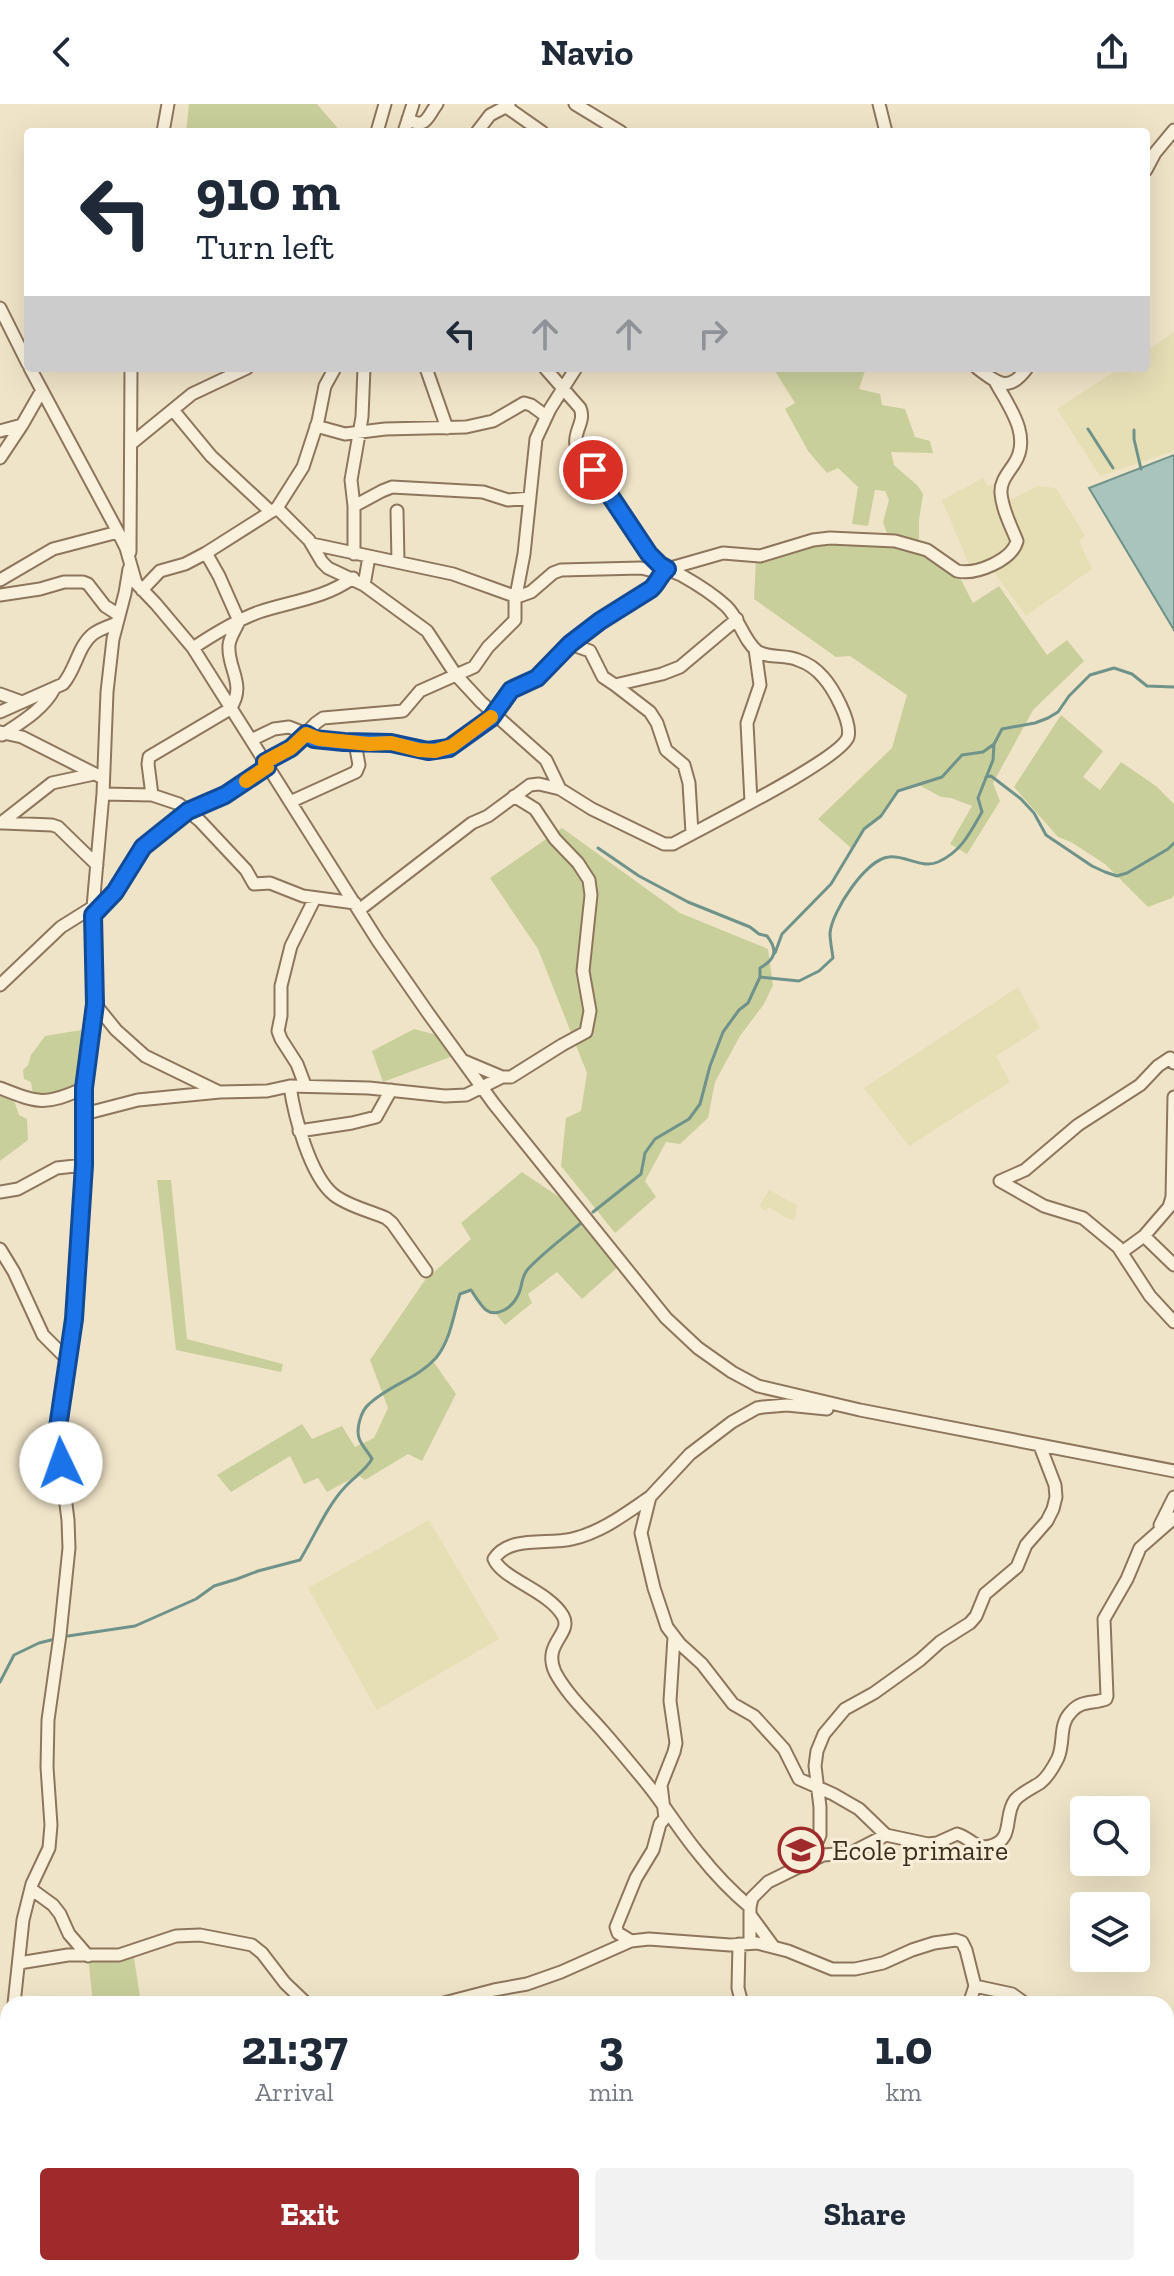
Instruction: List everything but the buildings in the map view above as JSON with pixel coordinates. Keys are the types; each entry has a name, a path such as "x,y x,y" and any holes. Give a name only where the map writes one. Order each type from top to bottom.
{"street":[{"path":"164,128 168,104"},
{"path":"378,128 385,104"},
{"path":"405,128 413,104"},
{"path":"408,119 422,124 437,104"},
{"path":"575,104 614,128"},
{"path":"879,104 885,128"},
{"path":"480,128 490,115 508,105 537,128"},
{"path":"1150,162 1174,130"},
{"path":"0,308 24,356"},
{"path":"32,372 118,532 136,583 193,648 403,977 481,1086 666,1318 698,1348 758,1386 860,1410 1174,1471"},
{"path":"15,1996 23,1920 31,1889 49,1848 51,1825 48,1720 69,1548 57,1434 74,1319 84,1165 84,1088 95,1004 93,911 103,794 98,776 107,692 130,559 131,372"},
{"path":"132,443 192,394 239,372"},
{"path":"142,590 160,571 185,564 206,553 274,510 303,467 325,386 333,372"},
{"path":"354,554 351,480 365,389 364,372"},
{"path":"427,372 447,428"},
{"path":"549,372 582,412 576,445 649,554 665,571"},
{"path":"0,985 61,927 93,911 115,892 139,851 188,811 225,795 291,748 323,718 400,712 420,691 474,667 488,647 515,620 536,439 546,416 574,372"},
{"path":"251,740 282,727 295,728 314,739 391,743 419,750 443,750 494,714 511,690 537,678 570,644 651,589 665,571 723,553 760,556 830,538 895,541 927,550 963,572 998,560 1011,552 1017,541 1001,494 1019,452 1021,439 996,383 982,372"},
{"path":"996,383 1016,381 1024,372"},
{"path":"0,458 42,390"},
{"path":"316,426 340,434 385,429 466,427 493,421 524,403 546,416"},
{"path":"173,410 211,456 312,544 328,568 353,578 427,631 456,675 546,760 560,789"},
{"path":"0,431 22,425"},
{"path":"354,506 392,487 483,492 508,500 530,498"},
{"path":"397,511 398,562"},
{"path":"0,580 53,549 118,532"},
{"path":"312,544 453,574 517,597 531,592 561,570 617,567 665,571 716,597 737,619 755,649 760,685 747,723 751,802"},
{"path":"206,553 239,621"},
{"path":"364,585 369,557"},
{"path":"193,648 239,621 276,607 310,599 353,578"},
{"path":"0,595 64,582 83,582 118,619"},
{"path":"0,712 54,689 69,677 87,640 118,619"},
{"path":"615,685 680,667 737,619"},
{"path":"152,795 149,757 230,709 235,702 237,687 229,643 239,621"},
{"path":"570,644 590,651 603,677 650,712 666,750 684,765 689,783 692,833"},
{"path":"103,794 152,795 173,801 188,811 246,870 252,883 270,883 296,894 357,906 472,823 488,816 535,784 560,789 592,809 664,844 673,844 730,816 801,775 839,747 849,734 841,706 823,676 794,658 765,655 755,649"},
{"path":"2,734 32,715 53,694 54,689"},
{"path":"0,694 22,702"},
{"path":"2,734 22,737 98,776"},
{"path":"290,802 356,772 359,765 355,743"},
{"path":"1,823 52,783 98,776"},
{"path":"464,1061 502,1077 511,1077 584,1035 590,1015 583,971 591,895 589,880 535,809 514,796"},
{"path":"1,823 58,827 97,865"},
{"path":"305,1085 278,1031 281,986 291,946 315,898"},
{"path":"95,1004 116,1030 145,1056 220,1092"},
{"path":"1174,1063 1170,1058 1164,1061 1140,1085 1078,1125 1025,1170 1000,1181 1044,1206 1081,1216 1122,1252 1150,1296 1174,1322"},
{"path":"84,1114 138,1100 267,1091 305,1085 466,1095 502,1077"},
{"path":"290,1086 299,1131 318,1173 331,1192 338,1198 386,1218 426,1271"},
{"path":"0,1088 44,1102 84,1088"},
{"path":"299,1131 376,1117 391,1090"},
{"path":"1122,1252 1144,1236 1169,1207 1172,1197 1174,1097"},
{"path":"0,1192 18,1189 57,1168 84,1165"},
{"path":"1144,1236 1174,1265"},
{"path":"0,1249 43,1335 68,1360"},
{"path":"773,1947 750,1911 700,1856 662,1804 563,1686 552,1664 550,1652 566,1623 556,1606 499,1567 494,1559 503,1550 525,1543 559,1542 602,1529 650,1497 690,1454 732,1422 757,1408 787,1405 860,1410"},
{"path":"809,1861 820,1835 815,1766 819,1744 839,1714 850,1705 874,1693 970,1623 985,1594 1017,1567 1026,1545 1047,1521 1056,1497 1055,1485 1040,1446"},
{"path":"650,1497 641,1539 667,1627 702,1664 733,1704 754,1716 784,1749 799,1779 859,1809 892,1838 928,1844 937,1843 953,1833 983,1847 1002,1840 1008,1831 1014,1801 1043,1781 1057,1760 1069,1714 1083,1703 1106,1699 1104,1619 1127,1579 1140,1548 1174,1518"},
{"path":"1156,1532 1174,1497"},
{"path":"631,1941 618,1933 616,1927 665,1818 661,1785 676,1743 670,1701 674,1637"},
{"path":"740,1996 738,1988 752,1898 768,1882 809,1861 827,1854 858,1851 886,1835"},
{"path":"31,1889 53,1905 69,1934 88,1956"},
{"path":"19,1963 68,1955 119,1955 184,1934 200,1935 252,1945 299,1996"},
{"path":"471,1996 527,1984 631,1941 649,1939 773,1947 832,1969 855,1969 883,1963 934,1943 956,1940 962,1942 966,1950 975,1986 972,1996"},
{"path":"975,1986 1015,1996"}],"shaded area":[{"path":"1174,332 1174,451 1100,476 1057,409 1114,372 1150,372 1150,348"},
{"path":"983,478 988,486 995,484 1003,504 1038,486 1056,488 1085,536 1079,541 1092,569 1026,616 989,565 970,567 942,500"},
{"path":"1018,987 1040,1028 996,1056 1010,1082 909,1146 864,1088"},
{"path":"769,1190 797,1205 795,1220 769,1207 765,1211 759,1206"},
{"path":"429,1520 499,1639 377,1710 308,1588"}],"green space":[{"path":"189,104 317,104 338,128 186,128"},
{"path":"776,372 865,372 859,389 880,394 882,405 905,409 915,437 930,441 933,453 891,452 894,465 923,494 919,539 905,545 918,548 957,572 973,603 999,586 1047,655 1067,640 1084,661 1033,710 993,783 1000,801 967,854 950,844 972,806 941,797 917,784 898,791 881,816 864,829 851,848 818,819 892,748 907,695 850,656 836,657 754,599 756,559 835,540 890,542 883,522 889,500 885,491 875,490 868,526 852,524 858,487 838,468 827,473 808,451 785,409 795,403"},
{"path":"1061,715 1103,751 1083,777 1100,790 1121,762 1156,786 1174,804 1172,898 1148,907 1105,864 1058,837 1014,787"},
{"path":"562,828 680,913 768,949 773,985 715,1082 708,1118 680,1144 666,1142 645,1181 656,1197 615,1233 561,1166 566,1118 581,1111 587,1073 538,949 490,878"},
{"path":"414,1029 437,1035 453,1056 383,1082 372,1051"},
{"path":"81,1030 82,1061 76,1084 64,1092 34,1101 31,1082 24,1079 23,1070 31,1055 45,1036"},
{"path":"0,1092 8,1093 19,1115 27,1119 28,1140 0,1161"},
{"path":"522,1172 559,1197 618,1267 582,1299 557,1272 528,1294 532,1303 505,1325 495,1313 487,1310 471,1290 460,1294 447,1337 433,1361 456,1394 422,1461 408,1454 365,1480 358,1475 327,1492 318,1478 304,1484 290,1456 231,1492 217,1475 302,1424 312,1439 342,1426 355,1447 374,1438 388,1408 370,1360 425,1280 471,1239 461,1223"},
{"path":"157,1180 171,1180 187,1339 283,1364 281,1372 176,1350"},
{"path":"133,1951 140,1996 92,1996 88,1956"}],"water":[{"path":"1174,455 1174,630 1089,488"}],"waterway":[{"path":"1088,429 1113,468"},
{"path":"1134,430 1141,469"},
{"path":"593,1212 641,1174 645,1153 655,1139 689,1119 700,1104 723,1032 748,1003 760,977 799,981 819,971 833,958 830,933 837,912 861,876 880,860 889,857 932,864 953,853 964,841 982,812 978,798 993,760 994,744 1002,729 1048,718 1058,712 1090,675 1114,668 1132,674 1147,686 1174,687"},
{"path":"775,953 782,934 831,884 864,829 881,816 898,791 942,777 962,755 983,752 994,744"},
{"path":"986,777 991,776 1021,799 1034,813 1046,835 1105,872 1117,876 1127,873 1174,843"},
{"path":"598,848 639,876 688,902 767,936 774,954 760,968 760,976"},
{"path":"68,1636 135,1626 196,1599 214,1586 300,1560 332,1503 372,1459 358,1434 364,1411 377,1397 436,1358 448,1335 460,1294 471,1290 486,1310 495,1313 504,1310 517,1297 528,1269 581,1223"},
{"path":"0,1682 14,1655 51,1640"}],"slow traffic":[{"path":"246,781 267,767 265,762 291,748 306,734 314,739 369,744 383,742 435,751 452,746 491,717"}],"place":[{"name":"Ecole primaire","path":"801,1850"}],"route":[{"path":"61,1463 57,1434 74,1319 84,1165 84,1088 95,1004 93,915 115,892 143,847 188,811 225,795 267,767 265,762 291,748 306,734 314,739 369,744 383,742 428,751 449,748 491,718 511,690 537,678 570,644 657,584 667,569 649,554 593,470"}]}
